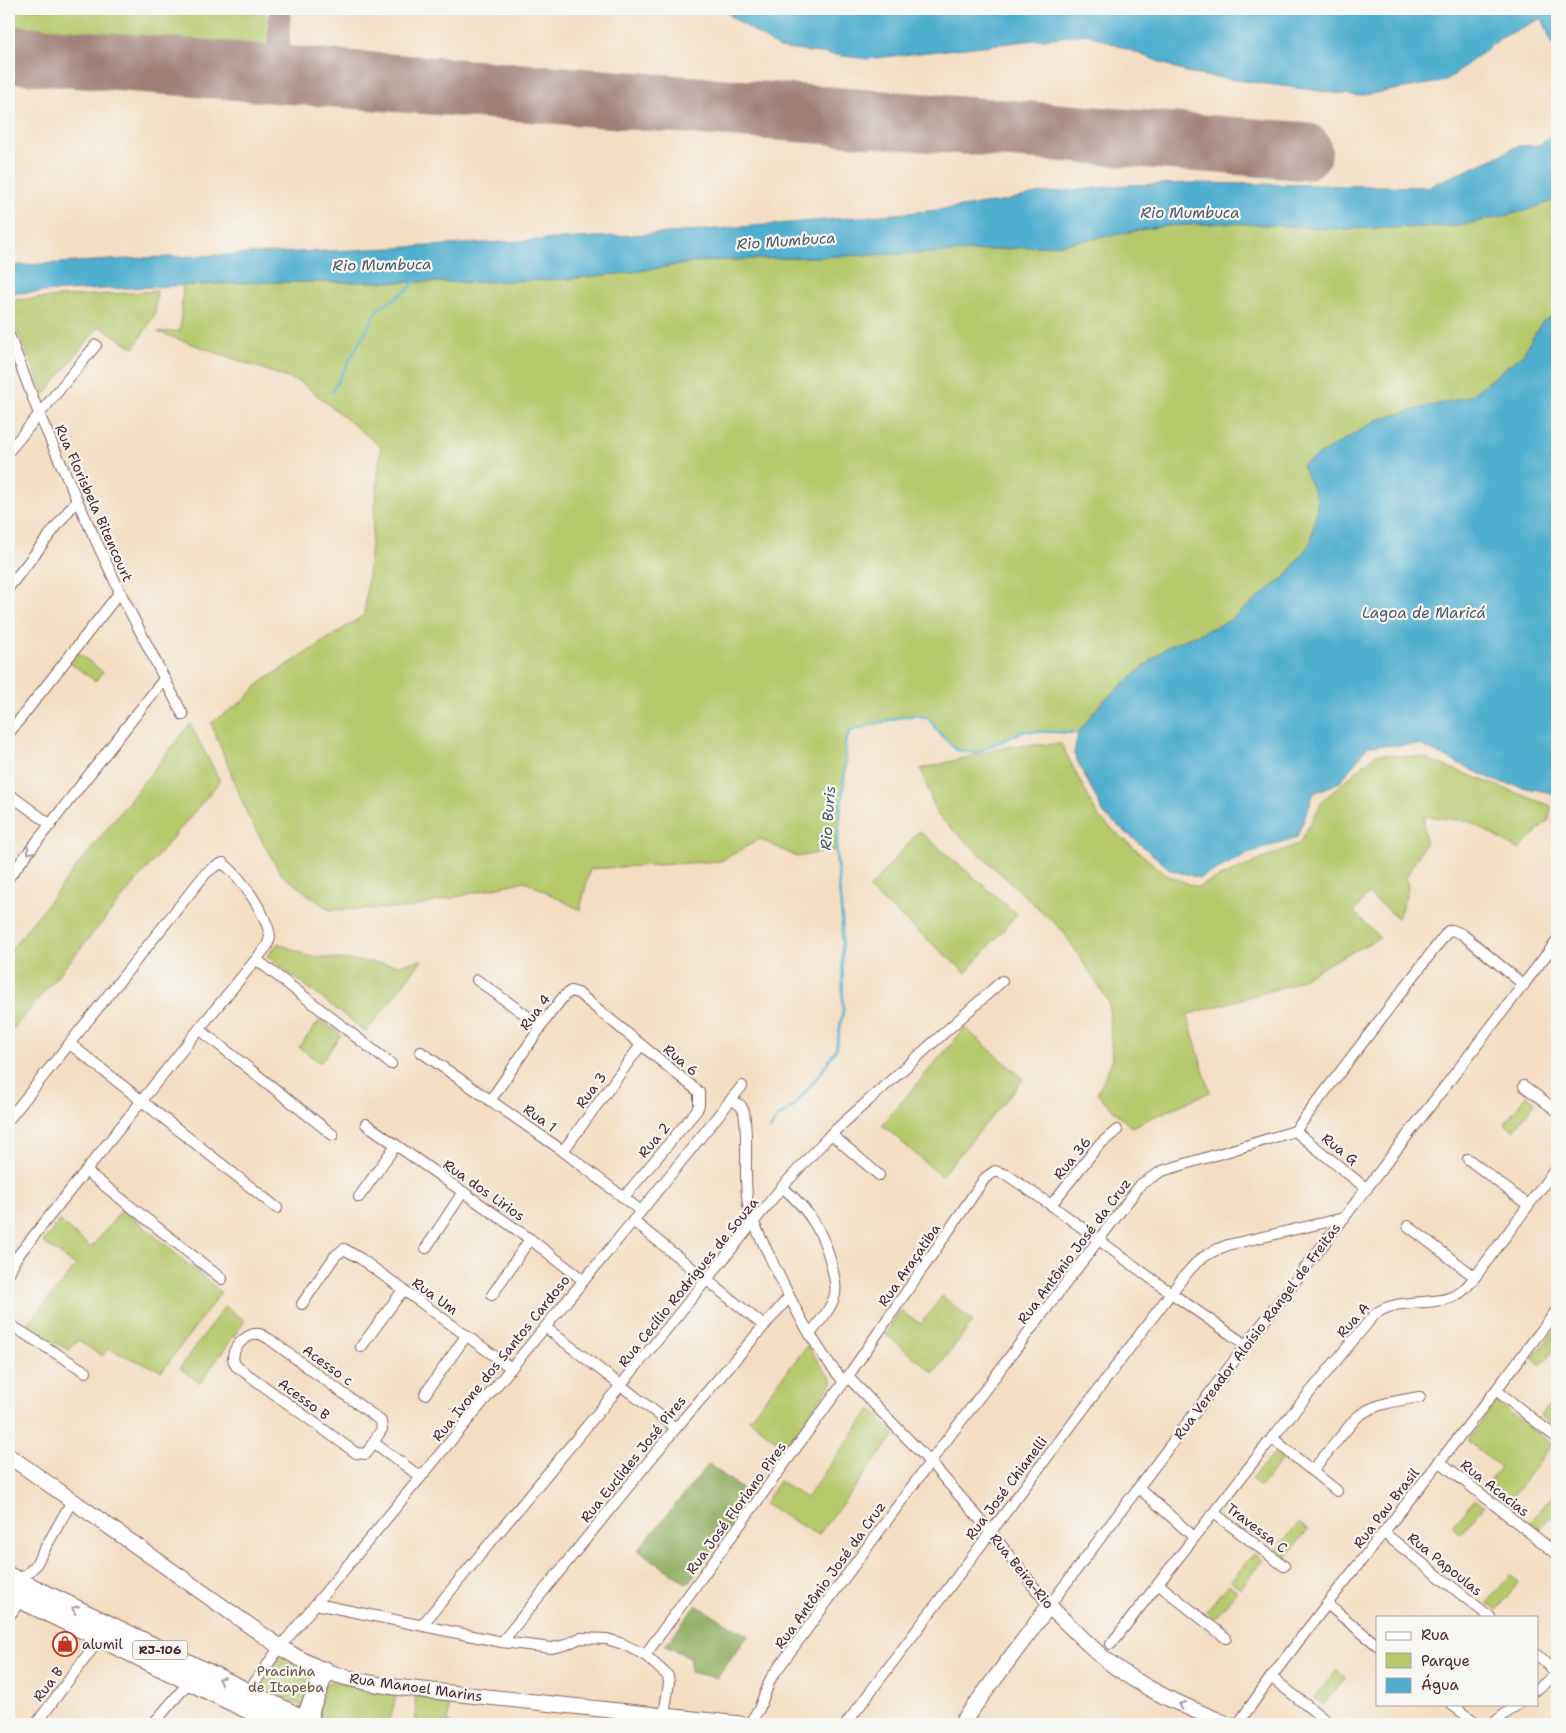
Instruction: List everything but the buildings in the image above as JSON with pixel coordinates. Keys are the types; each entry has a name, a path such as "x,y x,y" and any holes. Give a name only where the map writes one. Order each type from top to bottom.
{"highway":[{"name":"RJ-106","path":"18,1588 101,1637 278,1724"},
{"name":"RJ-106","path":"18,1588 312,1724"},
{"path":"312,1724 309,1717 310,1708 325,1672"}],"main road":[{"name":"Rua Manoel Marins","path":"9,1456 280,1647 325,1672 358,1682 395,1687 740,1724"},
{"name":"Rua Vereador Aloísio Rangel de Freitas","path":"961,1724 1049,1606"},
{"name":"Rua Beira-Rio","path":"1049,1606 1104,1659 1118,1669 1164,1698 1227,1724"}],"street":[{"name":"Rua Florisbela Bitencourt","path":"9,335 39,414 77,500 120,592 183,715"},
{"path":"9,451 96,345"},
{"path":"9,587 77,500"},
{"path":"9,733 120,592"},
{"path":"9,877 164,679"},
{"path":"9,794 51,825"},
{"path":"9,1119 206,874 214,867 222,864 230,869 239,878 260,911 270,936 267,946 12,1260 9,1273"},
{"path":"1296,1131 1448,931 1452,930 1462,934 1524,985"},
{"name":"Rua Vereador Aloísio Rangel de Freitas","path":"1049,1606 1246,1345 1557,942"},
{"path":"257,960 391,1064"},
{"path":"477,980 540,1026"},
{"name":"Rua Cecílio Rodrigues de Souza","path":"422,1625 622,1386 782,1186 831,1134 1002,981"},
{"name":"Rua 4","path":"490,1101 540,1026 564,996 571,991 575,992 642,1045"},
{"path":"199,1029 333,1134"},
{"path":"70,1044 277,1208"},
{"name":"Rua 6","path":"642,1045 699,1092 700,1099"},
{"name":"Rua 3","path":"564,1151 642,1045"},
{"name":"Rua 1","path":"421,1052 564,1151 641,1211"},
{"name":"Rua Ivone dos Santos Cardoso","path":"247,1693 280,1647 633,1221 742,1086"},
{"path":"1524,1086 1557,1111"},
{"name":"Rua 2","path":"624,1197 697,1110 700,1099"},
{"path":"732,1100 741,1106 744,1112 746,1187 753,1222 789,1297 810,1334 828,1362 846,1380"},
{"name":"Rua dos Lirios","path":"366,1124 530,1239 583,1280"},
{"name":"Rua 36","path":"1051,1205 1098,1146 1117,1130"},
{"name":"Rua G","path":"1296,1131 1366,1189"},
{"name":"Rua Antônio José da Cruz","path":"749,1724 759,1709 771,1678 930,1462 1130,1196 1141,1184 1162,1171 1296,1131"},
{"path":"831,1134 879,1175"},
{"path":"359,1197 396,1145"},
{"path":"1468,1159 1528,1205"},
{"name":"Rua A","path":"1111,1644 1272,1438 1374,1314 1382,1309 1402,1303 1451,1297 1464,1290 1557,1167"},
{"path":"86,1171 222,1279"},
{"name":"Rua Araçatiba","path":"846,1380 985,1178 995,1171 1007,1175 1051,1205"},
{"path":"782,1186 806,1209 819,1228 827,1248 834,1276 836,1293 834,1299 810,1334"},
{"path":"426,1248 463,1192"},
{"path":"1051,1205 1098,1241 1246,1345"},
{"name":"Rua José Chianelli","path":"846,1724 1190,1269 1206,1255 1228,1246 1344,1218"},
{"path":"633,1221 763,1325"},
{"path":"1408,1226 1475,1277"},
{"path":"492,1295 530,1239"},
{"name":"Rua Um","path":"302,1304 325,1268 342,1250 348,1250 511,1368"},
{"path":"362,1347 403,1290"},
{"name":"Rua Euclides José Pires","path":"502,1642 676,1428 789,1297"},
{"name":"Rua Pau Brasil","path":"1238,1724 1271,1677 1439,1461 1554,1321 1557,1310"},
{"path":"9,1324 86,1372"},
{"path":"545,1326 676,1428"},
{"name":"Acesso B","path":"254,1334 239,1342 234,1356 234,1362 248,1376 356,1453 366,1454 374,1443"},
{"name":"Acesso c","path":"254,1334 260,1334 269,1338 378,1418 383,1424 374,1443"},
{"path":"425,1394 466,1336"},
{"name":"Rua Beira-Rio","path":"846,1380 930,1462 991,1532 1049,1606"},
{"name":"Rua José Floriano Pires","path":"645,1655 846,1380"},
{"path":"1496,1390 1557,1438"},
{"path":"1312,1471 1356,1418 1365,1410 1375,1406 1420,1397"},
{"path":"1272,1438 1336,1490"},
{"path":"374,1443 421,1477"},
{"name":"Rua Acacias","path":"1439,1461 1557,1554"},
{"path":"1139,1488 1194,1537"},
{"path":"9,1616 18,1588 26,1575 35,1566 72,1501"},
{"name":"Travessa C","path":"1214,1513 1284,1566"},
{"name":"Rua Papoulas","path":"1384,1533 1489,1616"},
{"path":"18,1588 33,1578 35,1566"},
{"path":"1158,1584 1226,1638"},
{"path":"316,1604 502,1642 552,1648 580,1638 591,1637 623,1644 645,1655 668,1676 669,1683 664,1716"},
{"path":"1327,1604 1376,1644"},
{"name":"Rua B","path":"36,1724 101,1637"},
{"path":"1538,1656 1557,1674 1538,1688"},
{"path":"1271,1677 1330,1724"},
{"path":"153,1724 190,1680"},
{"path":"1454,1706 1478,1724"},
{"path":"1492,1724 1515,1706"},
{"path":"1464,1714 1468,1724"}],"green space":[{"path":"9,9 204,9 260,13 267,15 273,20 272,41 267,49 258,54 9,36"},
{"path":"1557,199 1557,313 1542,322 1523,354 1470,396 1377,420 1302,465 1319,501 1311,542 1286,576 1229,621 1167,647 1101,703 1078,733 1024,731 976,753 957,750 940,734 929,719 918,715 897,718 850,731 845,743 846,763 836,850 797,857 760,839 721,861 590,869 580,910 525,881 408,908 329,910 281,874 248,816 211,723 243,701 260,683 364,615 381,447 302,383 158,332 180,331 183,285 263,282 484,282 569,279 634,272 702,261 979,251 1063,244 1163,226 1229,223 1344,229 1458,226 1525,211"},
{"path":"157,291 155,314 134,348 99,326 45,394 14,324 13,300"},
{"path":"76,651 103,672 95,681 68,661"},
{"path":"190,724 220,781 9,1034 9,952"},
{"path":"1061,744 1099,818 1166,875 1197,887 1300,843 1323,800 1376,754 1421,757 1551,806 1549,820 1519,850 1468,821 1424,816 1425,844 1406,877 1408,890 1398,918 1368,894 1354,912 1380,938 1337,959 1293,984 1187,1015 1210,1092 1131,1127 1097,1094 1112,1061 1109,1002 1063,931 937,815 921,769 1010,746"},
{"path":"919,831 1017,914 966,973 869,889"},
{"path":"278,943 308,956 398,965 422,960 366,1032 267,956"},
{"path":"321,1019 341,1035 320,1063 299,1047"},
{"path":"965,1028 1024,1079 941,1176 882,1125"},
{"path":"1526,1095 1535,1102 1514,1131 1505,1124"},
{"path":"123,1209 221,1292 162,1371 108,1349 102,1356 78,1340 69,1350 25,1327 76,1266 43,1242 59,1221 91,1248"},
{"path":"942,1296 973,1321 934,1373 885,1334 900,1311 921,1324"},
{"path":"225,1306 245,1321 200,1383 180,1368"},
{"path":"1555,1331 1557,1332 1557,1345 1541,1365 1532,1358"},
{"path":"807,1346 833,1381 785,1448 749,1419"},
{"path":"1557,1395 1557,1428 1540,1416"},
{"path":"1496,1402 1552,1444 1508,1503 1486,1486 1500,1467 1468,1441"},
{"path":"871,1409 895,1435 818,1535 764,1504 779,1481 806,1498"},
{"path":"1275,1452 1283,1459 1260,1487 1251,1479"},
{"path":"709,1464 753,1497 687,1584 638,1550"},
{"path":"1557,1490 1557,1508 1539,1530 1530,1523"},
{"path":"1475,1499 1484,1506 1461,1534 1452,1526"},
{"path":"1299,1523 1308,1530 1285,1558 1276,1550"},
{"path":"1254,1553 1263,1560 1240,1588 1231,1581"},
{"path":"1510,1575 1519,1582 1496,1610 1487,1603"},
{"path":"1229,1584 1237,1591 1214,1619 1206,1611"},
{"path":"696,1605 748,1636 717,1678 690,1672 690,1657 665,1646"},
{"name":"Pracinha de Itapeba","path":"283,1658 314,1675 304,1707 264,1688 263,1683 277,1660"},
{"path":"1337,1670 1346,1677 1323,1705 1314,1698"},
{"path":"332,1681 396,1696 389,1724 323,1724 317,1722 324,1685"},
{"path":"415,1696 449,1702 448,1722 453,1724 416,1724"}],"water":[{"path":"723,9 1557,9 1557,56 1542,18 1501,38 1446,81 1358,96 1191,74 1088,34 867,59 779,48"},
{"name":"Rio Mumbuca","path":"1557,131 1557,199 1525,211 1458,226 1344,229 1229,223 1163,226 1063,244 979,251 702,261 634,272 569,279 484,282 263,282 9,292 9,266 670,233 919,212 1001,202 1035,194 1128,185 1194,183 1427,187 1493,159 1517,146 1539,145"},
{"name":"Lagoa de Maricá","path":"1557,313 1557,794 1498,782 1420,745 1368,746 1340,782 1314,793 1297,837 1245,855 1200,878 1171,870 1104,814 1074,754 1078,733 1101,703 1167,647 1229,621 1286,576 1311,542 1318,501 1302,465 1377,420 1470,396 1523,354 1542,322"}],"waterway":[{"name":"Rio Mumbuca","path":"332,392 378,309 409,289 415,279"},
{"name":"Rio Buris","path":"770,1130 776,1119 794,1106 823,1070 836,1049 843,1011 842,920 836,850 846,763 845,743 850,731 897,718 918,715 929,719 940,734 957,750 976,753 1024,731 1078,733"}],"taxiway":[{"path":"280,9 279,42 283,60 297,73 310,77"},
{"path":"244,72 266,65 273,57 278,46"}],"runway":[{"path":"9,54 1303,151"}],"place":[{"name":"alumil","path":"65,1644"}]}
